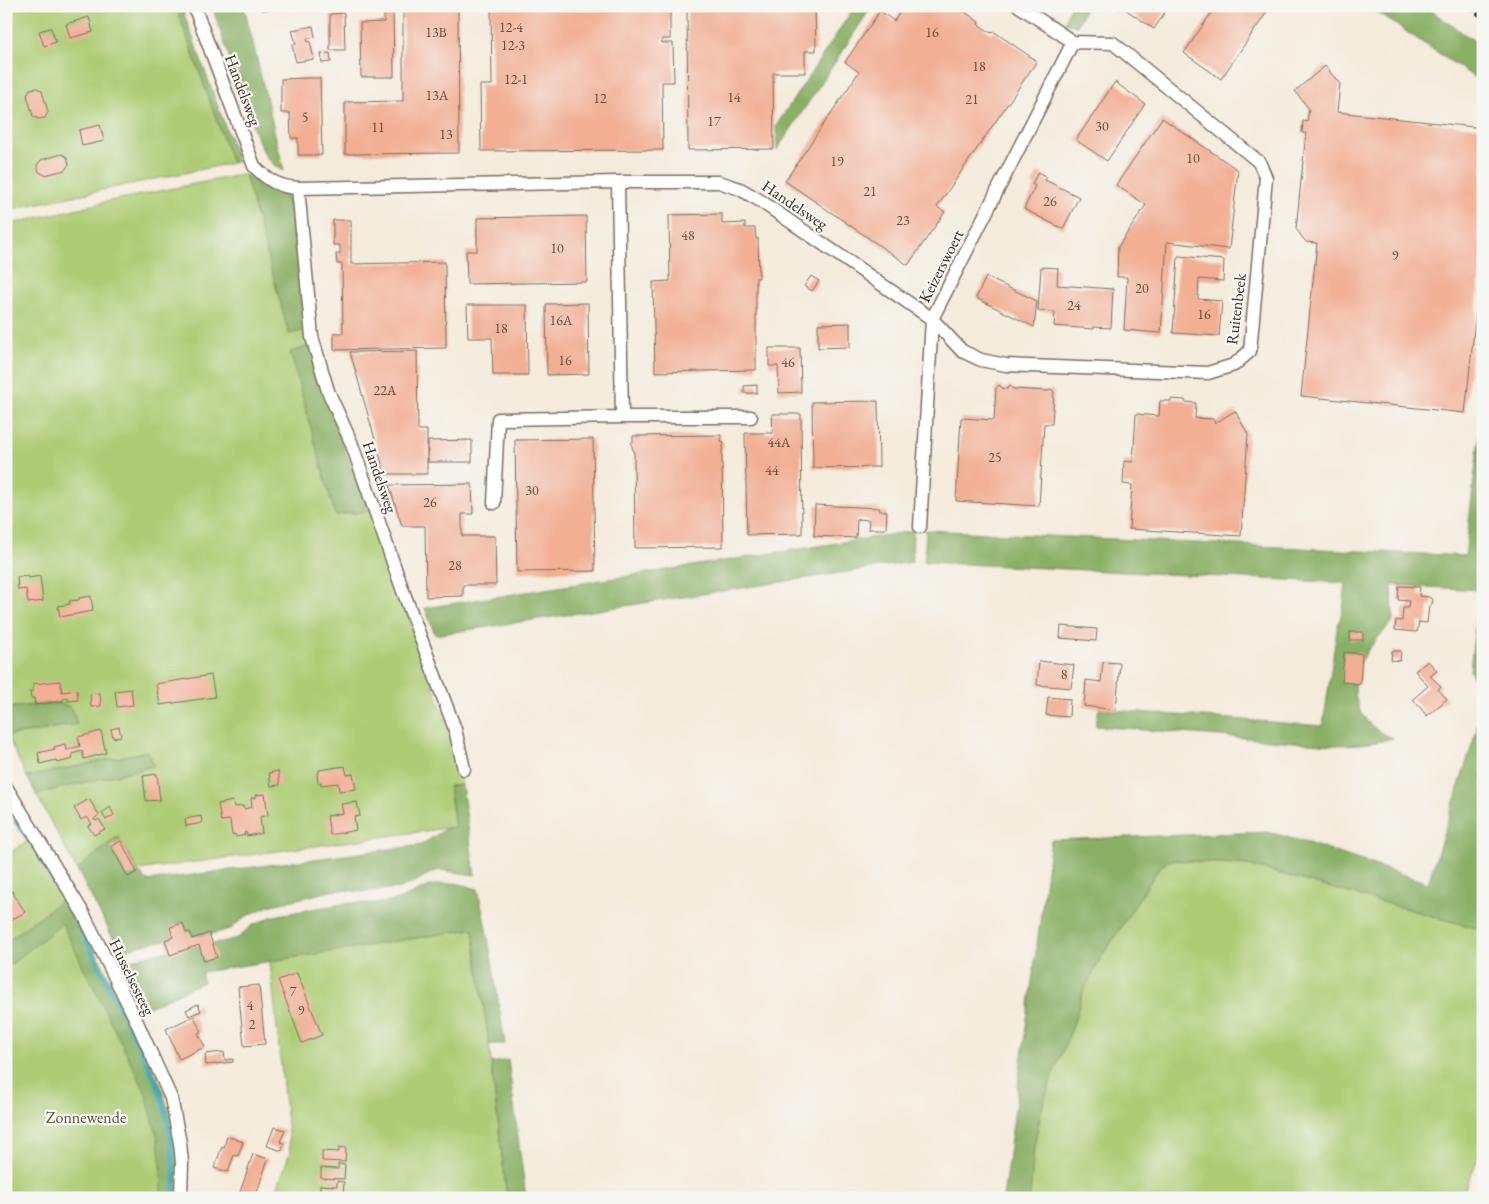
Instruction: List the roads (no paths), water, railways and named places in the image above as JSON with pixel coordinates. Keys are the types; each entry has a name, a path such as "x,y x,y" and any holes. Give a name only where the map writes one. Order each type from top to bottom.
{"street":[{"name":"Handelsweg","path":"194,6 254,166 275,184 298,188 719,182 740,189 759,200 932,319"},
{"path":"1019,6 1073,42"},
{"name":"Keizerswoert","path":"920,527 932,319 1073,42"},
{"name":"Ruitenbeek","path":"932,319 962,351 981,360 1006,365 1208,373 1234,365 1250,351 1266,178 1259,162 1113,43 1073,42"},
{"path":"618,182 622,417"},
{"name":"Handelsweg","path":"298,188 312,337 328,391 351,442 400,583 455,729 464,769"},
{"path":"494,503 498,419 751,417"},
{"name":"Husselsesteeg","path":"6,787 83,913 136,1020 171,1098 180,1143 181,1198"}],"waterway":[{"path":"16,822 34,847"},
{"path":"40,858 60,892"},
{"path":"69,906 157,1084 167,1117 172,1147 175,1180 173,1198"}],"railway":[{"path":"1467,6 1483,17"}],"park label":[{"name":"Zonnewende","path":"86,1117"}]}
